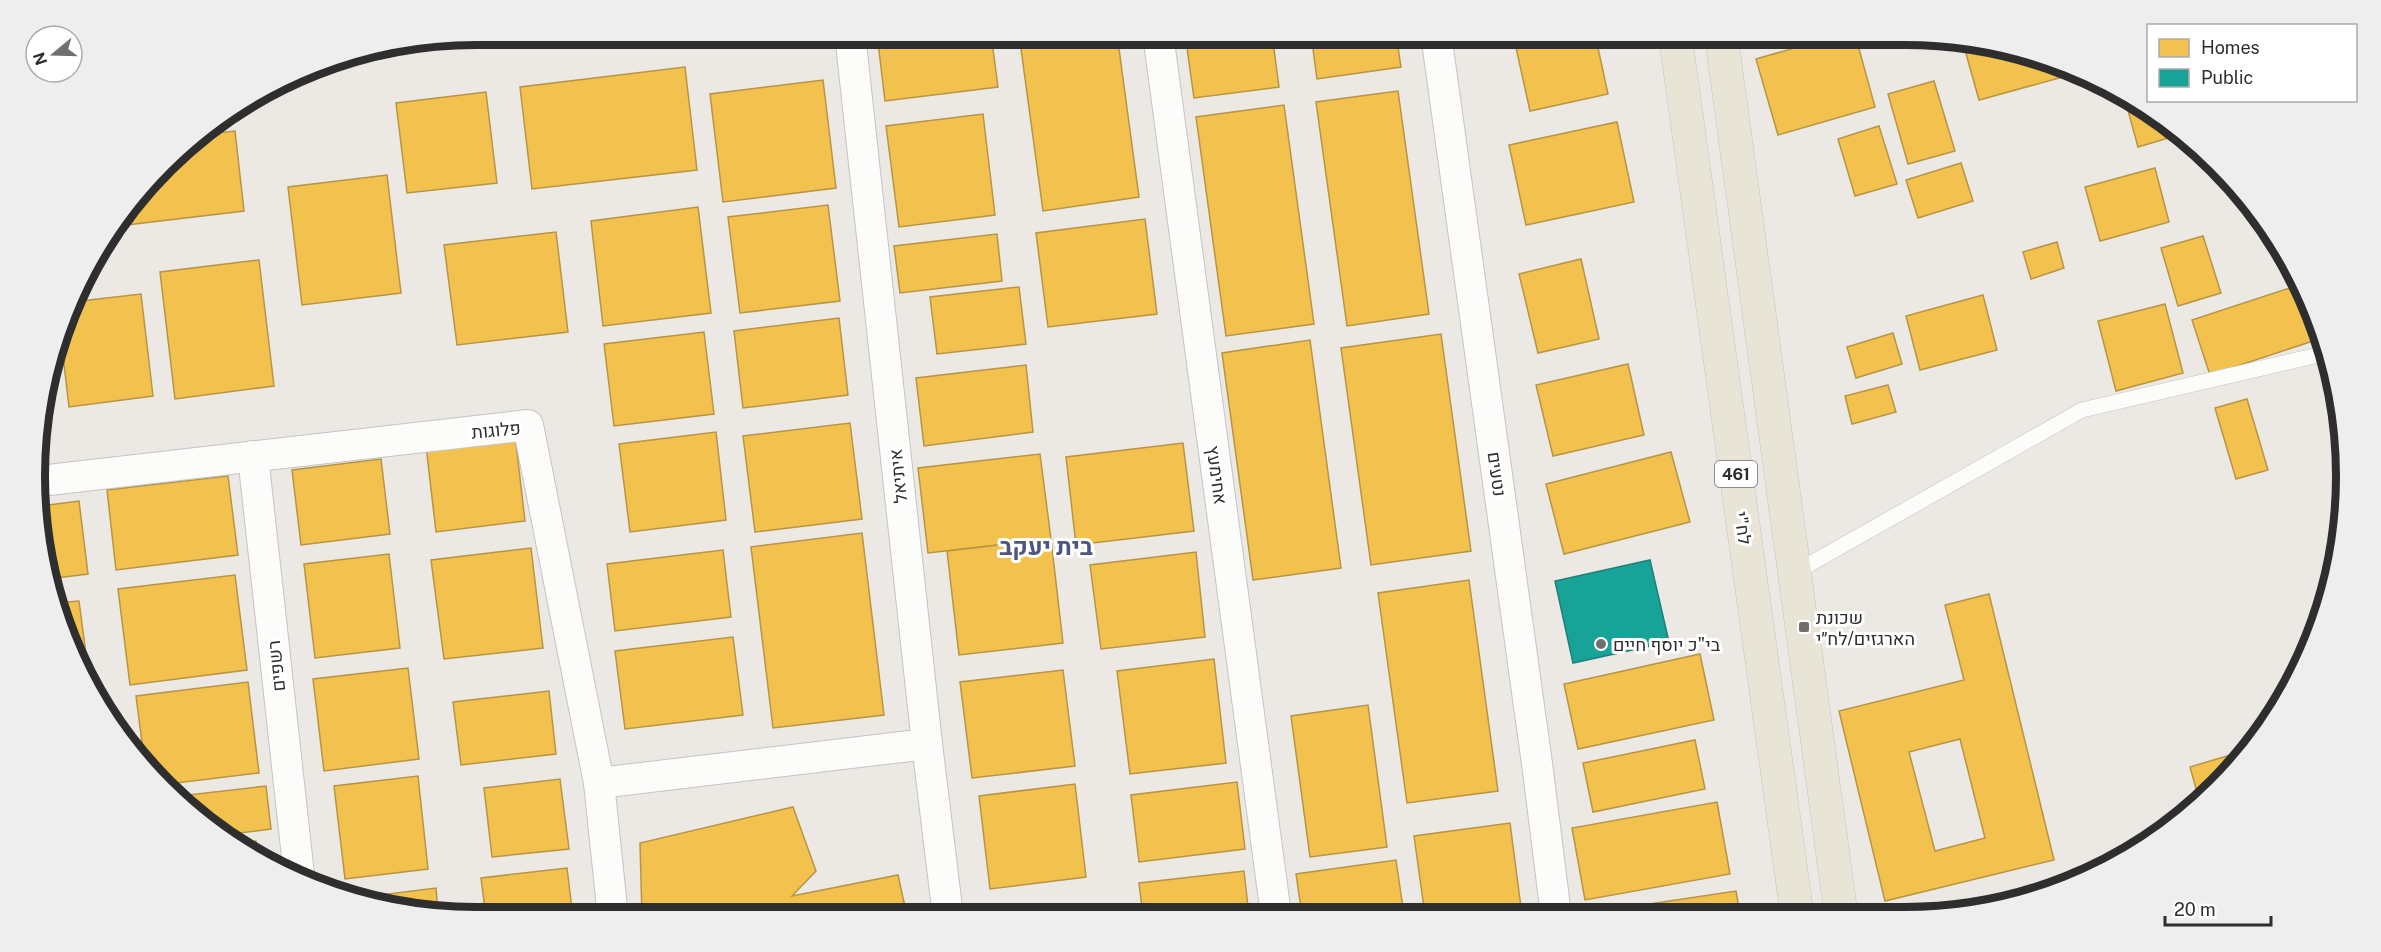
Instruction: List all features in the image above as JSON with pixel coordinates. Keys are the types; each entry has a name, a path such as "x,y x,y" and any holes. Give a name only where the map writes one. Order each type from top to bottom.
{"main road":[{"name":"לח\"י","path":"1677,45 1796,907"},
{"name":"461","path":"1722,45 1840,907"}],"street":[{"name":"איתיאל","path":"851,45 947,907"},
{"name":"אחימעץ","path":"1159,45 1275,907"},
{"name":"נטעים","path":"1438,45 1555,907"},
{"name":"פלוגות","path":"45,480 528,425 599,783 612,907"},
{"name":"רשפים","path":"253,456 298,869"},
{"path":"599,783 927,744"}],"lane":[{"path":"1794,573 2082,410 2319,356"}],"building: Homes":[{"path":"878,45 992,45 998,87 885,101"},
{"path":"1020,45 1118,45 1139,197 1043,211"},
{"path":"1187,45 1273,45 1279,87 1194,98"},
{"path":"1312,45 1398,45 1401,67 1317,79"},
{"path":"1515,45 1597,45 1608,94 1530,111"},
{"path":"1805,45 1858,45 1875,107 1778,135 1756,59"},
{"path":"1965,50 2017,60 2065,76 1979,100"},
{"path":"685,67 697,170 532,189 520,87"},
{"path":"823,80 836,188 723,202 710,94"},
{"path":"1934,81 1955,151 1908,164 1888,94"},
{"path":"1398,91 1429,314 1347,326 1316,102"},
{"path":"486,92 497,183 407,193 396,103"},
{"path":"1284,105 1314,324 1226,336 1196,117"},
{"path":"2127,108 2171,137 2138,147"},
{"path":"983,114 995,215 899,227 886,126"},
{"path":"1617,122 1634,202 1526,225 1509,145"},
{"path":"1879,126 1897,184 1855,196 1838,139"},
{"path":"235,131 244,211 126,225 171,171 215,133"},
{"path":"1961,163 1973,201 1918,218 1906,180"},
{"path":"2155,168 2169,222 2100,241 2085,187"},
{"path":"387,175 401,293 302,305 288,187"},
{"path":"828,205 840,301 740,313 728,217"},
{"path":"698,207 711,313 603,326 591,221"},
{"path":"1145,219 1157,314 1048,327 1036,233"},
{"path":"556,232 568,332 457,345 444,245"},
{"path":"997,234 1002,281 900,293 894,246"},
{"path":"2203,236 2221,293 2178,306 2161,248"},
{"path":"2057,242 2064,268 2031,279 2023,252"},
{"path":"1581,259 1599,339 1538,353 1519,274"},
{"path":"259,260 274,386 175,399 160,272"},
{"path":"1019,287 1026,344 937,354 930,297"},
{"path":"2293,287 2314,341 2210,375 2192,320"},
{"path":"141,294 153,396 69,407 63,354 82,301"},
{"path":"1983,295 1997,350 1920,370 1906,316"},
{"path":"2165,304 2183,373 2116,391 2098,321"},
{"path":"839,318 848,395 743,408 734,331"},
{"path":"704,332 714,414 614,426 604,344"},
{"path":"1893,333 1902,364 1856,378 1847,347"},
{"path":"1441,334 1471,551 1371,565 1341,348"},
{"path":"1310,340 1341,568 1253,580 1222,353"},
{"path":"1628,364 1644,435 1553,456 1536,385"},
{"path":"1026,365 1033,432 924,446 916,378"},
{"path":"1888,385 1896,412 1852,424 1845,396"},
{"path":"2247,399 2268,470 2236,479 2215,408"},
{"path":"850,423 862,519 755,532 743,436"},
{"path":"716,432 726,520 630,532 619,444"},
{"path":"515,435 525,521 436,532 426,446"},
{"path":"1183,443 1194,531 1076,545 1066,457"},
{"path":"1671,452 1690,522 1564,554 1546,484"},
{"path":"1040,454 1051,539 928,553 918,468"},
{"path":"381,459 390,534 301,545 292,470"},
{"path":"228,476 238,555 116,570 107,490"},
{"path":"79,501 88,574 57,578 46,505"},
{"path":"862,533 884,715 773,728 751,547"},
{"path":"1051,539 1063,643 959,655 947,551"},
{"path":"531,548 543,648 444,659 431,560"},
{"path":"723,550 731,617 615,631 607,564"},
{"path":"1196,552 1205,637 1101,649 1090,565"},
{"path":"389,554 400,648 315,658 304,564"},
{"path":"235,575 247,670 130,685 118,589"},
{"path":"1469,580 1498,791 1407,803 1378,593"},
{"path":"1989,594 2054,860 1885,901 1839,711 1964,680 1945,605","holes":["1960,739 1985,838 1935,851 1909,752"]},
{"path":"79,601 87,663 68,615 64,602"},
{"path":"733,637 743,715 625,729 615,651"},
{"path":"1700,654 1714,720 1578,749 1564,684"},
{"path":"1214,659 1226,763 1130,774 1117,671"},
{"path":"408,668 419,759 324,771 313,679"},
{"path":"1063,670 1075,766 972,778 960,682"},
{"path":"248,682 259,773 174,783 143,749 136,696"},
{"path":"549,691 556,754 461,765 453,702"},
{"path":"1368,705 1387,847 1310,857 1291,716"},
{"path":"1695,740 1705,789 1593,812 1583,763"},
{"path":"2234,754 2197,793 2190,767"},
{"path":"418,776 428,869 345,879 334,786"},
{"path":"560,779 569,849 492,857 484,788"},
{"path":"1237,782 1245,849 1139,862 1131,795"},
{"path":"1075,784 1086,877 990,889 979,796"},
{"path":"266,786 271,829 236,833 187,795"},
{"path":"1717,802 1730,874 1585,900 1572,828"},
{"path":"793,807 816,871 792,896 898,875 905,907 642,907 640,843"},
{"path":"1510,823 1521,907 1424,907 1414,836"},
{"path":"1396,860 1403,907 1301,907 1296,874"},
{"path":"567,868 572,907 485,907 481,878"},
{"path":"1244,871 1248,907 1142,907 1139,883"},
{"path":"436,888 437,905 392,899 377,895"},
{"path":"1736,891 1739,907 1629,907"}],"building: Public":[{"path":"1650,560 1669,642 1573,663 1555,581"}],"place":[{"name":"שכונת הארגזים/לח״י","path":"1804,627"},
{"name":"בי\"כ יוסף חיים","path":"1601,644"}],"district":[{"name":"בית יעקב","path":"1046,546"}]}
